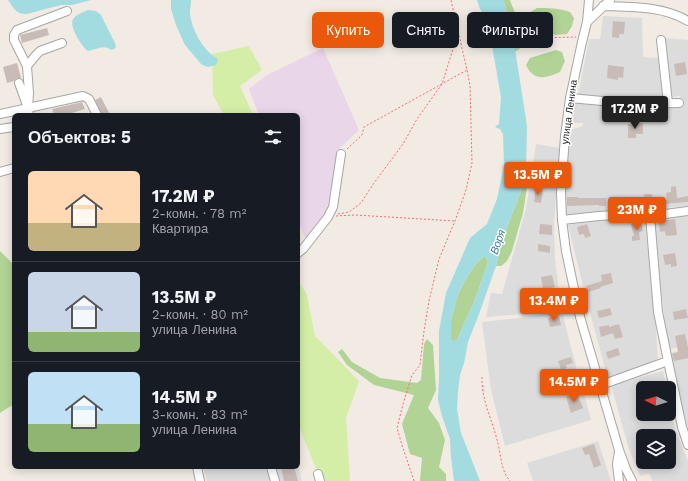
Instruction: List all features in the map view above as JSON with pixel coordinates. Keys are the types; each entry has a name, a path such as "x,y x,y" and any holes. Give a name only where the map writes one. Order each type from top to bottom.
{"street":[{"name":"улица Ленина","path":"589,0 587,22 570,98 563,161 561,192 562,220 572,284 582,324 619,450 632,481"},
{"path":"587,22 607,3 669,13 682,17 688,21"},
{"path":"28,112 29,93 27,66 14,40 14,35 17,30 67,11"},
{"path":"661,40 668,103"},
{"path":"27,66 40,52 62,43"},
{"path":"19,84 28,112"},
{"path":"14,113 28,112 83,96 89,99 96,113"},
{"path":"570,98 635,104 679,103"},
{"path":"0,114 12,113"},
{"path":"0,129 12,127"},
{"path":"300,252 328,217 333,207 341,154"},
{"path":"0,172 12,169"},
{"path":"562,220 617,215 650,216 688,211"},
{"path":"650,216 658,312 682,427 688,445"},
{"path":"601,385 668,362"},
{"path":"619,450 617,464 619,481"},
{"path":"197,469 200,481"},
{"path":"272,469 275,481"}],"path":[{"path":"451,0 454,12"},
{"path":"553,38 583,37"},
{"path":"414,481 398,428 403,404 412,375 420,366 429,301 439,259 466,190 472,163 470,85 459,38"},
{"path":"328,217 349,212 361,203 403,144 417,119 442,84 453,48"},
{"path":"341,154 362,135 364,127 466,70"},
{"path":"328,217 355,215 455,221"},
{"path":"482,377 487,410 495,431 504,472 510,481"}],"shaded area":[{"path":"603,16 642,18 643,57 658,58 663,99 645,103 578,96 589,39 600,39"},
{"path":"665,38 688,40 688,206 566,216 564,202 570,130 583,126 583,123 571,123 575,101 618,106 619,112 646,112 646,107 681,105 680,96 672,97"},
{"path":"323,48 359,130 340,148 326,213 306,240 300,225 300,113 258,113 249,89 267,75"},
{"path":"536,144 560,148 554,222 555,259 561,308 524,314 486,317 491,293 502,294 526,209"},
{"path":"688,214 688,345 670,349 665,328 653,218"},
{"path":"642,218 645,224 653,287 658,360 608,379 568,225 599,220"},
{"path":"562,311 591,420 505,446 491,390 482,322"},
{"path":"688,349 688,429 676,381 669,353"},
{"path":"663,371 665,381 636,381 636,421 674,421 675,429 636,429 636,466 628,446 611,385"},
{"path":"676,431 688,461 688,481 652,481 649,473 640,476 637,469 676,469"},
{"path":"598,441 611,481 533,481 527,463"},
{"path":"204,469 299,469 302,481 207,481"}],"green space":[{"path":"503,0 510,0 515,12 507,12"},
{"path":"537,8 558,9 570,12 574,18 572,26 567,34 555,35 553,34 553,12 531,12"},
{"path":"249,46 262,70 240,86 252,113 223,113 213,95 212,54"},
{"path":"556,50 562,52 565,61 560,72 550,76 541,77 533,74 529,70 526,65 530,58"},
{"path":"523,184 527,187 523,213 512,251 507,261 501,266 496,266 503,238"},
{"path":"0,251 12,263 12,405 0,413"},
{"path":"483,257 486,257 488,262 476,297 457,340 452,342 451,320 458,294 467,277"},
{"path":"300,283 307,295 315,336 359,381 346,418 350,481 321,481 300,429"},
{"path":"427,339 433,345 436,390 428,408 439,423 445,440 439,467 446,474 446,481 420,481 422,458 410,454 402,424 414,395 374,385 347,365 338,352 342,349 352,362 380,378 417,383 421,380 424,344"}],"water":[{"path":"8,0 91,0 72,5 61,5 24,14 16,10"},
{"path":"171,0 191,0 190,13 195,32 207,50 217,58 218,61 216,65 208,67 201,64 185,45 171,9"},
{"path":"477,0 503,0 507,12 482,12"},
{"path":"88,10 96,11 101,15 115,43 116,47 114,49 111,50 103,47 88,51 82,45 74,30 72,21 77,15"},
{"name":"Воря","path":"492,48 515,48 527,126 526,171 522,189 503,238 496,266 468,342 460,375 457,409 461,433 480,481 454,481 450,439 438,400 439,331 446,293 470,238 487,224 497,199 504,165 503,134 500,129 495,127 499,124 501,97","holes":["483,257 486,257 488,262 476,297 457,340 452,341 451,320 458,294 476,264"]}],"building":[{"path":"613,21 625,22 624,34 619,34 619,38 612,37"},
{"path":"47,28 49,35 22,43 20,35"},
{"path":"685,62 687,74 676,76 674,64"},
{"path":"17,63 21,78 17,78 14,81 7,83 3,67"},
{"path":"608,65 624,67 623,78 618,77 618,80 607,78"},
{"path":"101,97 109,113 101,113 95,100"},
{"path":"82,102 85,109 72,113 53,113 52,109"},
{"path":"643,123 643,134 636,134 636,138 628,138 628,124"},
{"path":"676,186 677,198 688,196 688,202 664,204 664,200 667,200 666,193 671,192 671,187"},
{"path":"536,188 543,190 541,203 534,202"},
{"path":"644,194 652,194 653,205 645,206"},
{"path":"567,197 606,198 606,206 567,206"},
{"path":"675,219 677,235 666,236 665,231 660,232 659,221"},
{"path":"641,222 643,231 639,232 640,240 632,241 632,236 634,236 631,224"},
{"path":"540,224 552,225 552,235 539,234"},
{"path":"587,224 591,236 585,238 584,234 579,235 577,227"},
{"path":"538,244 550,246 550,253 538,251"},
{"path":"675,253 677,266 671,267 671,264 665,265 663,255"},
{"path":"611,273 613,283 588,292 586,286 602,281 601,275"},
{"path":"552,275 555,287 553,287 556,303 544,305 541,277"},
{"path":"610,308 612,315 599,318 597,311"},
{"path":"686,309 688,318 674,320 673,312"},
{"path":"559,316 561,325 550,327 548,318"},
{"path":"619,324 623,337 615,339 613,333 601,337 599,327 609,325 609,327"},
{"path":"685,334 688,347 688,358 674,361 672,354 678,352 675,336"},
{"path":"618,348 620,355 608,359 606,352"},
{"path":"571,357 573,363 566,365 567,368 561,370 558,361"},
{"path":"577,393 583,408 571,413 566,397"},
{"path":"594,444 601,465 594,468 589,454 585,455 582,448"},
{"path":"281,469 295,469 298,481 284,481"}]}
